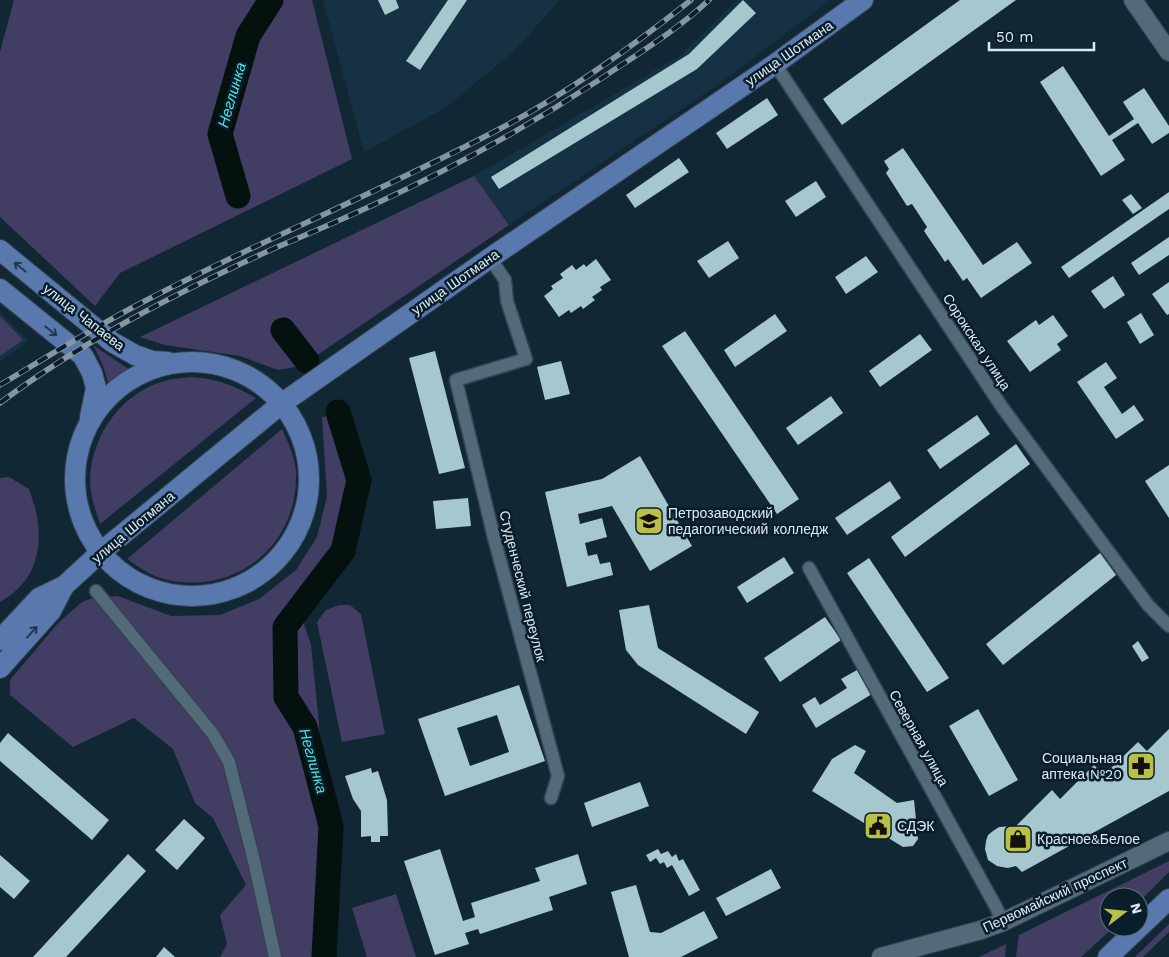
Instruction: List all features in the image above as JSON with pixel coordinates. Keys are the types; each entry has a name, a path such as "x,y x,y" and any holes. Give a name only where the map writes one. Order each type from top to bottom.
{"main road":[{"name":"улица Шотмана","path":"0,640 39,598 64,586 101,552 281,404 490,258 775,64 862,0"},
{"name":"улица Чапаева","path":"0,250 112,342 135,355 152,361 177,363"},
{"path":"0,289 83,356 92,373 96,388 89,424"},
{"path":"177,363 206,363 234,370 252,379 268,390 281,404 298,430 303,444 307,459 308,490 306,505 295,534 278,559 240,586 226,591 196,596 180,596 158,591 136,582 111,564 90,536 82,519 76,490 76,461 81,442 89,424 107,399 126,383 146,371 177,363"},
{"name":"улица Шотмана","path":"0,668 51,611 64,586"},
{"path":"1108,957 1169,899"}],"street":[{"path":"1134,0 1169,52"},
{"name":"Сорокская улица","path":"775,64 1002,407 1148,605 1169,626"},
{"name":"Студенческий переулок","path":"490,258 505,280 508,301 526,359 456,380 494,538 558,776 551,798"},
{"name":"Северная улица","path":"809,568 1003,922"},
{"path":"96,591 213,734 229,762 254,861 275,957"},
{"name":"Первомайский проспект","path":"881,957 981,930 1003,922 1167,843"}],"shaded area":[{"path":"14,0 312,0 352,159 120,273 95,306 0,217 0,52"},
{"path":"323,0 560,0 512,53 445,108 364,152"},
{"path":"737,0 831,0 719,84 509,225 474,176 681,55"},
{"path":"474,176 509,225 301,366 278,370 240,356 165,345 140,337"},
{"path":"0,312 29,341 0,362"},
{"path":"0,316 23,340 0,356"},
{"path":"93,345 136,372 126,375 109,390 107,378"},
{"path":"192,377 225,383 256,398 100,524 92,496 90,479 92,462 104,430 124,404 137,394 168,380"},
{"path":"335,415 354,477 343,529 302,618 311,645 319,724 320,766 329,799 334,831 335,875 319,889 320,950 317,957 220,957 227,944 220,915 246,885 213,818 195,803 173,749 134,718 73,747 10,695 10,680 59,622 82,602 93,598 118,596 171,616 220,615 259,599 296,570 317,537 327,497 322,417"},
{"path":"282,429 291,450 295,466 294,498 287,521 275,541 259,558 240,571 218,579 194,583 157,577 127,559"},
{"path":"9,477 29,489 36,510 39,535 36,558 27,578 11,595 0,602 0,478"},
{"path":"339,605 350,605 361,614 385,734 342,742 317,622 326,610"},
{"path":"1169,861 1169,872 1149,892 1149,887 1116,887"},
{"path":"396,894 416,957 367,957 352,908"},
{"path":"1099,896 1099,937 1103,937 1081,957 1016,957 1019,935"},
{"path":"1169,924 1169,932 1143,957 1135,957"},
{"path":"1006,944 1005,957 979,957"}],"building":[{"path":"378,0 396,0 399,8 385,15"},
{"path":"448,0 467,0 420,70 406,61"},
{"path":"743,0 756,13 697,69 499,189 491,177 689,54"},
{"path":"960,0 1016,0 842,125 823,99"},
{"path":"1063,66 1109,136 1134,119 1123,102 1144,88 1169,126 1169,133 1152,144 1138,123 1112,140 1125,160 1101,176 1040,82"},
{"path":"767,98 778,115 727,149 716,133"},
{"path":"903,148 983,265 1017,242 1032,263 981,298 967,278 963,281 948,259 945,262 924,231 927,227 912,204 907,206 886,173 889,169 884,161"},
{"path":"679,158 689,172 635,208 626,195"},
{"path":"816,181 826,197 796,217 785,201"},
{"path":"1169,192 1169,209 1069,278 1061,267"},
{"path":"1131,194 1142,208 1133,214 1122,200"},
{"path":"1169,237 1169,255 1139,275 1131,263"},
{"path":"728,241 739,258 709,278 697,261"},
{"path":"866,256 878,272 846,294 835,277"},
{"path":"596,259 611,280 600,287 602,290 592,297 595,300 583,309 581,306 571,313 569,310 559,317 544,296 553,289 551,286 563,278 560,274 572,265 576,270 584,264 586,267"},
{"path":"1113,276 1125,295 1104,309 1091,291"},
{"path":"1169,282 1169,314 1167,315 1152,294"},
{"path":"1141,313 1154,335 1140,344 1127,322"},
{"path":"775,314 787,331 735,367 724,350"},
{"path":"1053,315 1068,336 1057,344 1061,350 1030,372 1007,341 1036,320 1039,325"},
{"path":"685,331 799,499 777,514 662,346"},
{"path":"920,334 932,350 880,387 869,371"},
{"path":"435,351 465,468 439,474 409,358"},
{"path":"561,361 570,394 545,400 537,367"},
{"path":"1106,362 1117,378 1104,387 1122,414 1134,405 1144,420 1116,439 1077,382"},
{"path":"831,396 843,413 798,445 786,428"},
{"path":"977,415 990,434 940,469 927,450"},
{"path":"1016,444 1030,464 905,557 891,537"},
{"name":"Петрозаводский педагогический колледж","path":"640,456 692,546 650,571 612,506 578,514 580,524 602,518 607,537 585,543 588,556 597,554 600,564 610,562 613,575 567,587 545,492 602,479"},
{"path":"1169,465 1169,518 1145,481"},
{"path":"890,481 901,498 847,535 835,518"},
{"path":"468,498 471,526 436,529 433,501"},
{"path":"1100,553 1116,575 1003,665 986,644"},
{"path":"784,557 794,573 747,603 737,587"},
{"path":"869,558 949,678 927,692 847,573"},
{"path":"649,605 658,648 759,712 746,734 638,665 626,650 619,610"},
{"path":"825,617 841,640 780,682 764,658"},
{"path":"1138,641 1149,658 1142,662 1132,646"},
{"path":"857,670 872,694 816,728 802,705 815,697 820,705 847,688 841,679"},
{"path":"519,685 545,761 445,796 418,719","holes":["497,715 509,752 470,766 457,728"]},
{"path":"978,709 1018,780 989,796 949,726"},
{"path":"1169,729 1169,791 1022,872 1016,866 1008,868 997,866 988,860 985,849 986,841 988,835 993,831 999,827 1016,826 1052,790 1060,799 1094,765 1104,775 1138,742 1147,751"},
{"path":"8,733 109,820 92,840 0,761 0,743"},
{"path":"855,745 866,751 854,773 897,803 914,800 918,839 913,846 903,847 812,791 832,759"},
{"path":"371,768 372,773 378,771 387,800 388,836 380,836 380,842 371,842 371,836 361,837 361,811 353,799 345,776"},
{"path":"640,782 649,806 592,827 584,803"},
{"path":"184,819 205,838 177,870 155,850"},
{"path":"440,849 463,921 475,917 471,903 540,881 535,868 578,854 587,884 549,897 553,910 480,934 478,929 465,933 469,944 435,955 404,861"},
{"path":"658,849 661,854 668,851 672,857 676,854 679,861 683,859 700,890 689,896 672,865 667,868 664,862 660,864 656,858 650,862 646,855"},
{"path":"128,854 146,871 66,957 33,957"},
{"path":"0,855 30,881 14,899 0,887"},
{"path":"771,869 781,888 726,916 716,898"},
{"path":"636,885 650,932 661,933 704,911 718,938 681,957 629,957 611,892"},
{"path":"164,947 175,957 156,957"}],"waterway":[{"name":"Неглинка","path":"238,196 220,134 248,36 271,0"},
{"name":"Неглинка","path":"283,330 307,361"},
{"name":"Неглинка","path":"324,957 331,826 305,727 286,697 285,627 343,551 359,480 338,412"}],"railway":[{"path":"0,385 141,303 416,171 507,125 602,67 691,0"},
{"path":"0,403 65,358 168,299 239,264 402,191 516,131 641,52 683,22 709,0"}],"place":[{"name":"Петрозаводский педагогический колледж","path":"649,521"},
{"name":"Социальная аптека №20","path":"1141,766"},
{"name":"СДЭК","path":"878,826"},
{"name":"Красное&Белое","path":"1018,839"}]}
